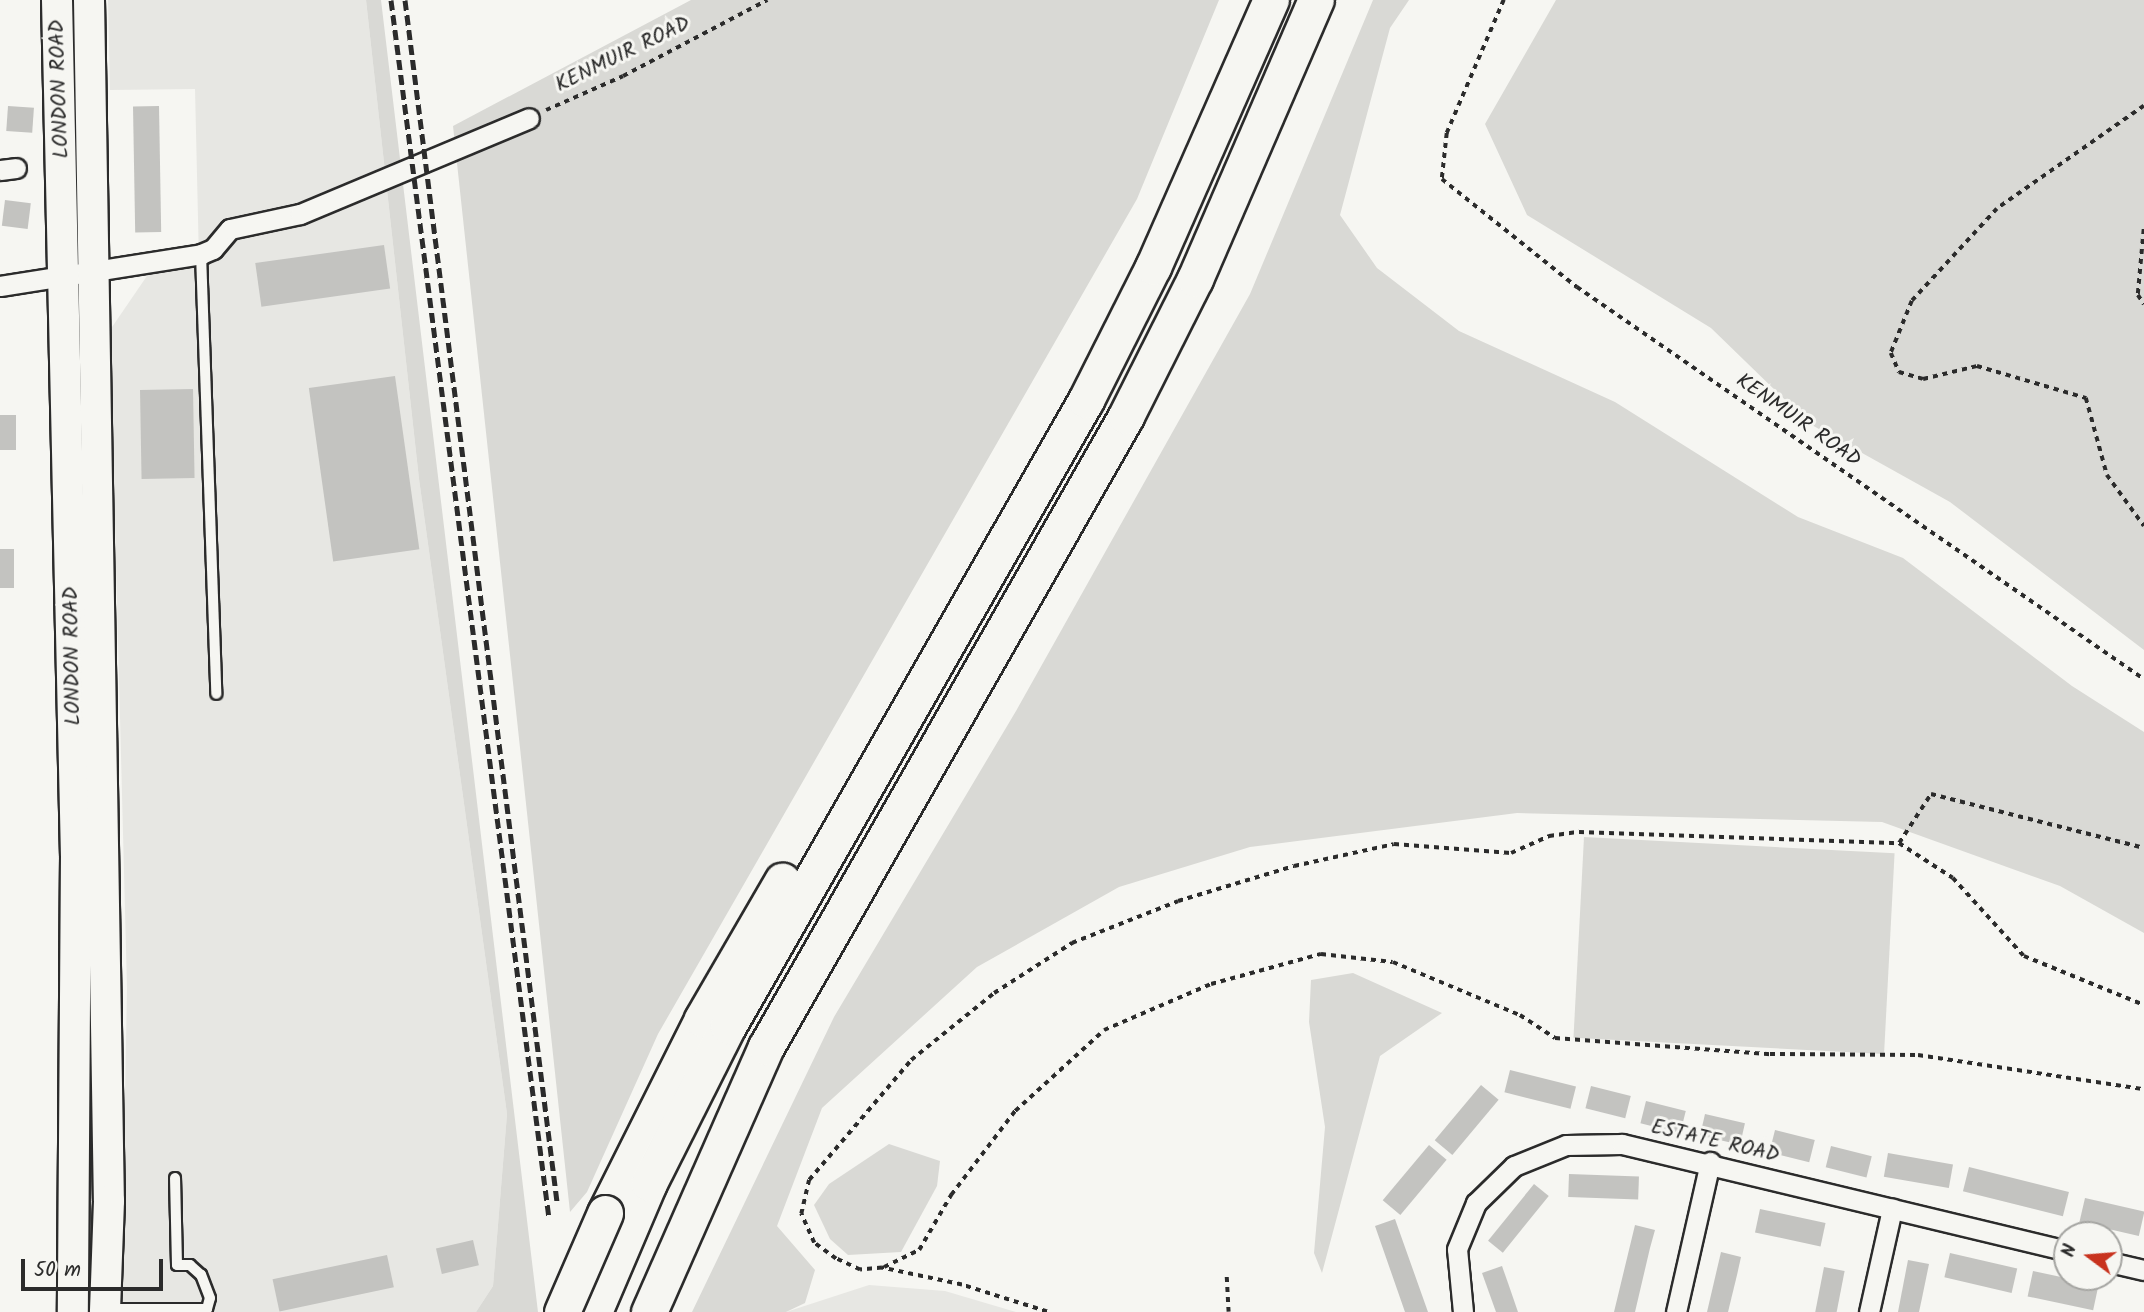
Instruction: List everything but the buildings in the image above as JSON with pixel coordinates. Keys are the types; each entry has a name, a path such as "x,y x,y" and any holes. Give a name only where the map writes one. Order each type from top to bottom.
{"highway":[{"path":"583,1312 741,1002 994,565 1153,267 1271,0"},
{"path":"649,1312 766,1047 1126,416 1195,279 1316,0"},
{"path":"562,1312 605,1213 749,936 1153,267"},
{"path":"594,1312 609,1265"}],"main road":[{"name":"LONDON ROAD","path":"57,0 78,270 105,1014 105,1311"},
{"name":"LONDON ROAD","path":"73,1311 78,270 89,0"},
{"path":"75,1014 105,1014"},
{"path":"73,1311 105,1311"}],"street":[{"path":"0,286 78,270 201,254 230,229 313,209 529,118"},
{"name":"ESTATE ROAD","path":"1463,1312 1457,1249 1476,1203 1514,1166 1566,1145 1622,1144 1710,1163 2053,1248"},
{"path":"1676,1312 1710,1163"},
{"path":"1869,1312 1892,1209"},
{"path":"2123,1265 2144,1270"}],"lane":[{"path":"201,254 216,694"},
{"path":"105,1311 207,1309 210,1298 201,1275 190,1265 177,1265 175,1178"}],"path":[{"name":"KENMUIR ROAD","path":"529,118 623,76 766,0"},
{"name":"KENMUIR ROAD","path":"1504,0 1447,133 1442,179 1577,287 2144,679"},
{"path":"2144,106 1997,209 1912,301 1891,353 1899,372 1923,379 1977,366 2086,398 2107,475 2144,526"},
{"path":"2144,229 2138,295 2144,304"},
{"path":"1899,843 1931,794 2144,848"},
{"path":"1046,1312 882,1268 860,1270 814,1243 801,1214 809,1180 911,1060 994,993 1072,943 1178,901 1294,866 1394,844 1511,853 1549,836 1579,832 1899,843 1953,878 2024,956 2144,1005"},
{"path":"882,1268 919,1250 951,1195 1015,1111 1104,1030 1211,984 1321,954 1393,962 1520,1016 1555,1038 1770,1054 1918,1055 2144,1089"},
{"path":"1227,1277 1229,1312"}],"shaded area":[{"path":"108,0 366,0 419,479 507,1114 493,1286 476,1312 121,1312 127,988 110,330 149,273 199,261 195,89 110,90"},
{"path":"366,0 381,0 538,1312 476,1312 493,1286 507,1114 419,479"},
{"path":"691,0 1219,0 1137,199 658,1034 587,1192 570,1212 453,126"},
{"path":"1373,0 1409,0 1390,28 1340,215 1377,268 1459,331 1615,402 1798,517 1903,558 2072,686 2144,732 2144,933 2060,886 1882,822 1517,813 1250,847 1119,887 977,967 822,1108 777,1226 815,1270 805,1303 786,1312 692,1312 834,1017 1016,711 1250,294"},
{"path":"1556,0 2144,0 2144,650 1950,502 1810,424 1711,328 1527,215 1485,124"},
{"path":"1584,837 1895,853 1884,1054 1573,1038"},
{"path":"1353,973 1442,1013 1380,1056 1322,1273 1314,1253 1325,1127 1309,1022 1311,980"},
{"path":"889,1144 940,1161 937,1186 901,1252 848,1255 830,1239 814,1205 829,1184"},
{"path":"869,1285 945,1291 1016,1312 786,1312"}],"railway":[{"path":"391,0 549,1218"},
{"path":"405,0 557,1201"}]}
